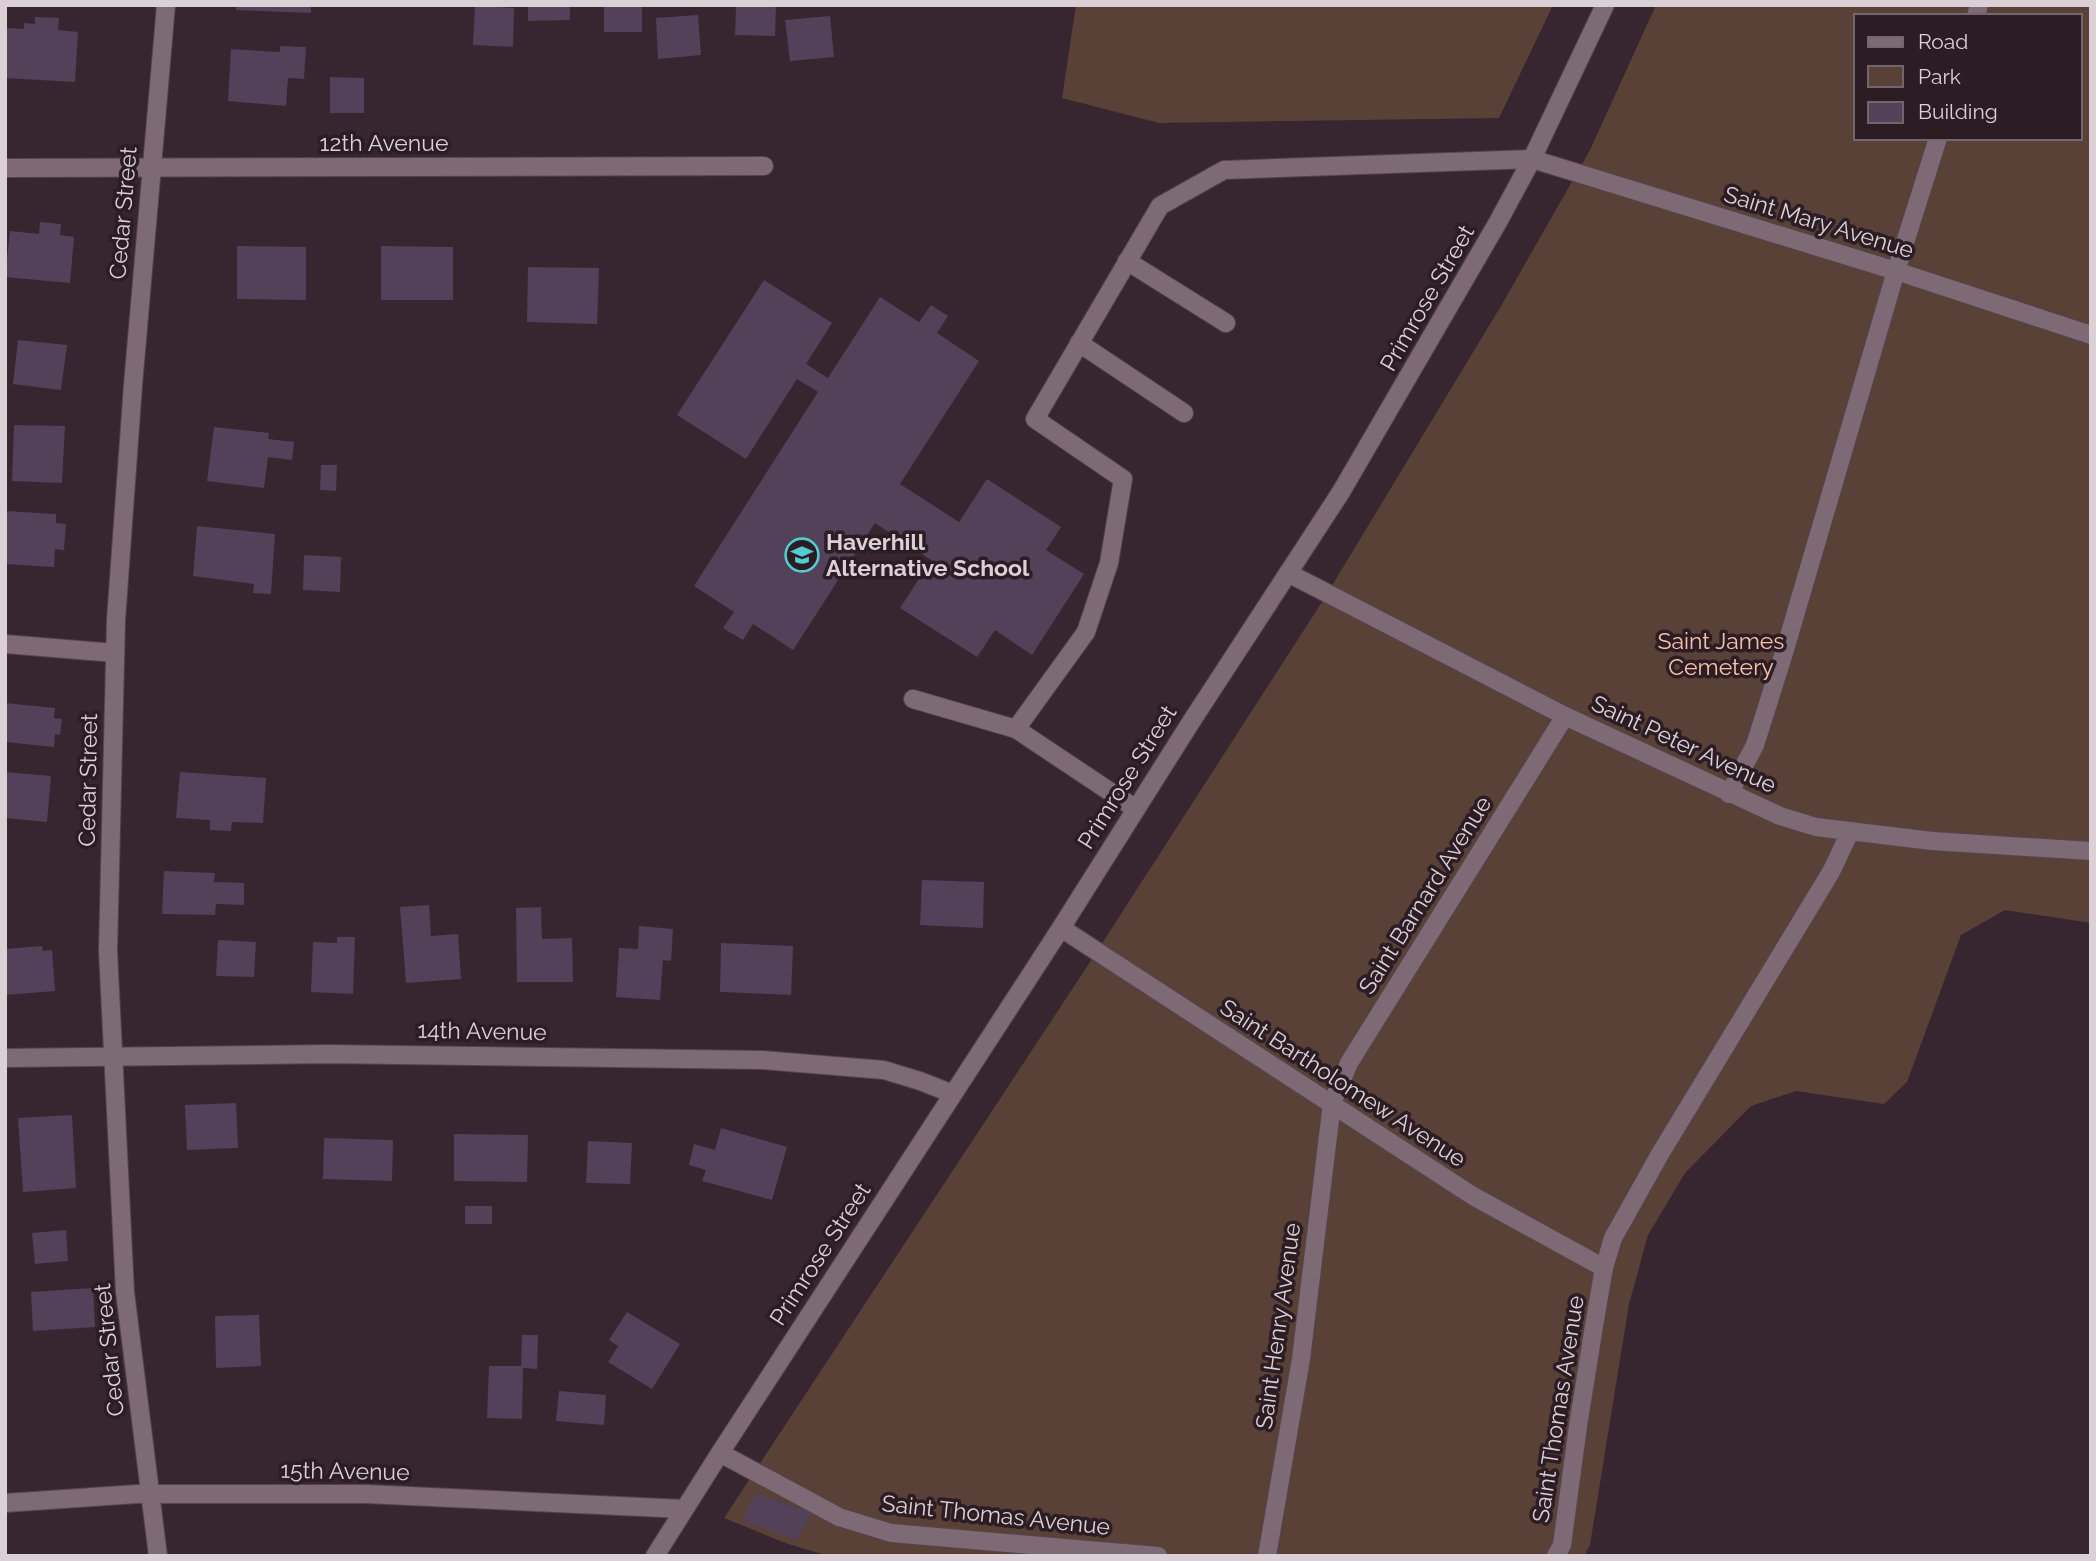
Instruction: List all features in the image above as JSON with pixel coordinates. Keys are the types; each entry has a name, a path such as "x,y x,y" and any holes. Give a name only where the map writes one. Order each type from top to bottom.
{"street":[{"name":"Cedar Street","path":"158,1556 125,1292 108,951 115,653 131,413 166,5"},
{"name":"Primrose Street","path":"655,1556 1341,492 1532,159 1605,5"},
{"path":"1729,794 1755,745 1937,140"},
{"name":"Saint Mary Avenue","path":"1016,729 1086,632 1109,563 1123,479 1035,419 1160,206 1224,170 1532,159 1896,271 2091,335"},
{"name":"12th Avenue","path":"5,167 764,166"},
{"path":"1127,261 1226,323"},
{"path":"1079,343 1184,413"},
{"name":"Saint Peter Avenue","path":"1288,573 1565,716 1780,816 1816,827 1850,832 1932,841 2091,851"},
{"path":"5,644 115,653"},
{"path":"913,699 1016,729 1136,809"},
{"name":"Saint Barnard Avenue","path":"1332,1103 1349,1063 1565,716"},
{"name":"Saint Thomas Avenue","path":"1556,1556 1562,1545 1604,1268 1613,1238 1660,1154 1830,872 1850,832"},
{"name":"Saint Bartholomew Avenue","path":"1061,928 1473,1196 1604,1268"},
{"name":"14th Avenue","path":"5,1058 328,1054 762,1060 884,1070 953,1094"},
{"name":"Saint Henry Avenue","path":"1267,1556 1301,1359 1332,1103"},
{"name":"Saint Thomas Avenue","path":"720,1453 839,1517 891,1533 1158,1556"},
{"name":"15th Avenue","path":"5,1503 151,1495 367,1493 684,1509"}],"green space":[{"path":"1076,5 1553,5 1499,118 1159,123 1062,98"},
{"name":"Saint James Cemetery","path":"1656,5 2091,5 2091,923 2005,910 1961,935 1907,1082 1884,1104 1796,1091 1751,1106 1685,1173 1648,1235 1629,1304 1590,1545 1584,1556 829,1556 788,1544 724,1518 1090,962 1322,602 1501,306 1590,150"}],"building":[{"path":"237,5 311,5 311,13 236,10"},
{"path":"528,5 570,5 570,20 528,21"},
{"path":"604,5 642,5 642,32 604,32"},
{"path":"736,5 776,5 775,36 735,35"},
{"path":"475,6 514,8 513,47 473,45"},
{"path":"698,15 701,55 658,59 656,18"},
{"path":"830,16 834,57 790,61 785,20"},
{"path":"35,17 59,18 58,30 78,32 75,82 5,78 5,28 24,29 24,23 35,24"},
{"path":"280,46 306,47 304,79 288,78 286,106 228,101 231,49 280,52"},
{"path":"330,77 364,78 364,113 330,113"},
{"path":"40,222 61,224 60,235 74,237 70,283 5,277 10,231 39,234"},
{"path":"237,246 306,247 306,300 237,299"},
{"path":"381,246 453,247 453,300 381,300"},
{"path":"528,267 599,268 597,324 527,322"},
{"path":"764,280 832,323 806,364 828,378 880,297 919,322 931,305 948,316 937,333 979,361 900,484 959,522 987,479 1061,527 1046,550 1084,574 1032,655 995,630 977,657 900,608 931,560 875,523 793,650 753,624 743,640 723,628 734,612 694,586 818,392 797,379 746,459 677,415"},
{"path":"18,340 67,345 61,390 13,384"},
{"path":"14,425 65,426 62,483 12,481"},
{"path":"214,427 269,433 268,439 294,442 292,460 268,457 264,488 207,481"},
{"path":"321,465 337,465 336,491 320,490"},
{"path":"5,511 56,514 56,523 66,524 64,550 55,549 54,567 5,564"},
{"path":"197,526 275,534 271,594 253,593 254,584 193,576"},
{"path":"304,555 341,557 340,592 303,590"},
{"path":"5,703 55,708 54,718 62,719 60,735 55,734 54,747 5,742"},
{"path":"5,772 51,776 47,822 5,818"},
{"path":"180,772 266,778 263,823 232,822 231,831 210,830 210,820 176,818"},
{"path":"164,871 215,873 214,882 244,883 244,905 216,904 215,915 162,914"},
{"path":"922,880 984,882 983,928 920,925"},
{"path":"429,905 431,936 458,934 461,979 406,983 400,907"},
{"path":"541,907 542,939 572,938 573,982 517,982 516,908"},
{"path":"639,926 673,929 671,961 663,960 660,1000 616,997 619,948 638,949"},
{"path":"337,937 355,937 353,994 311,992 313,942 337,943"},
{"path":"218,940 256,942 254,977 216,976"},
{"path":"721,943 793,946 791,995 720,992"},
{"path":"42,946 43,951 52,950 55,991 5,995 5,949"},
{"path":"236,1103 238,1148 187,1150 185,1105"},
{"path":"72,1115 76,1188 23,1192 18,1118"},
{"path":"721,1128 787,1147 772,1200 702,1181 706,1170 689,1165 694,1144 715,1150"},
{"path":"454,1134 528,1135 527,1182 454,1181"},
{"path":"324,1138 393,1140 392,1181 323,1179"},
{"path":"588,1141 632,1143 630,1184 586,1183"},
{"path":"465,1206 492,1206 492,1224 465,1224"},
{"path":"66,1230 68,1261 35,1264 32,1233"},
{"path":"93,1288 95,1327 33,1331 31,1292"},
{"path":"627,1312 680,1344 652,1389 608,1362 618,1346 609,1340"},
{"path":"259,1315 261,1366 216,1368 215,1316"},
{"path":"522,1335 538,1335 537,1369 523,1368 522,1419 487,1418 489,1366 521,1366"},
{"path":"559,1391 606,1395 604,1425 556,1421"},
{"path":"756,1493 812,1513 796,1540 742,1520"}],"place":[{"name":"Haverhill Alternative School","path":"802,555"}]}
